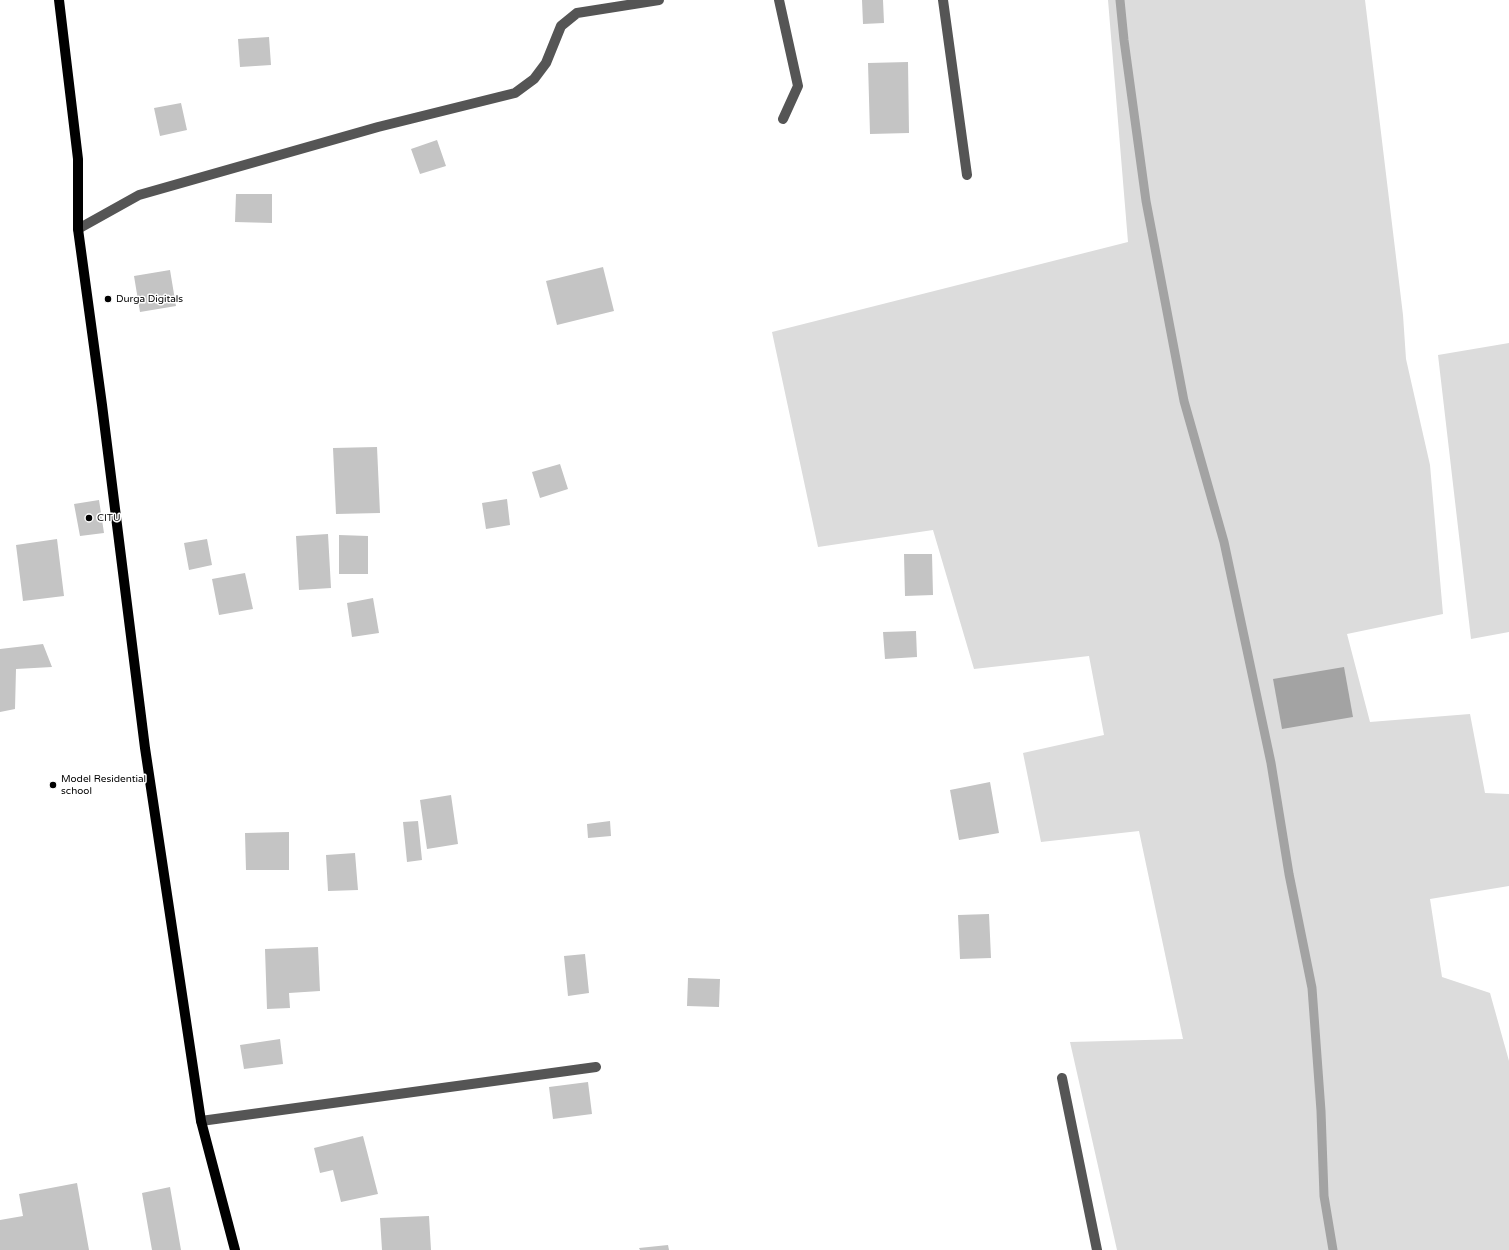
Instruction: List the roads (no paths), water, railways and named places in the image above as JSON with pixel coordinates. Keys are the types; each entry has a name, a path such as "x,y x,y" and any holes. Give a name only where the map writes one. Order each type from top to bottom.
{"main road":[{"path":"59,0 78,159 78,229 104,421 145,748 201,1121 235,1250"}],"street":[{"path":"78,229 139,195 378,128 515,93 534,79 546,63 561,26 577,13 659,0"},
{"path":"779,0 798,86 783,120"},
{"path":"943,0 967,175"},
{"path":"201,1121 596,1067"},
{"path":"1062,1078 1097,1250"}],"waterway":[{"path":"1120,0 1146,201 1184,401 1224,542 1271,763 1289,874 1312,988 1321,1111 1324,1196 1333,1250"}],"place":[{"name":"Durga Digitals","path":"108,299"},
{"name":"CITU","path":"89,518"},
{"name":"Model Residential school","path":"53,785"}]}
